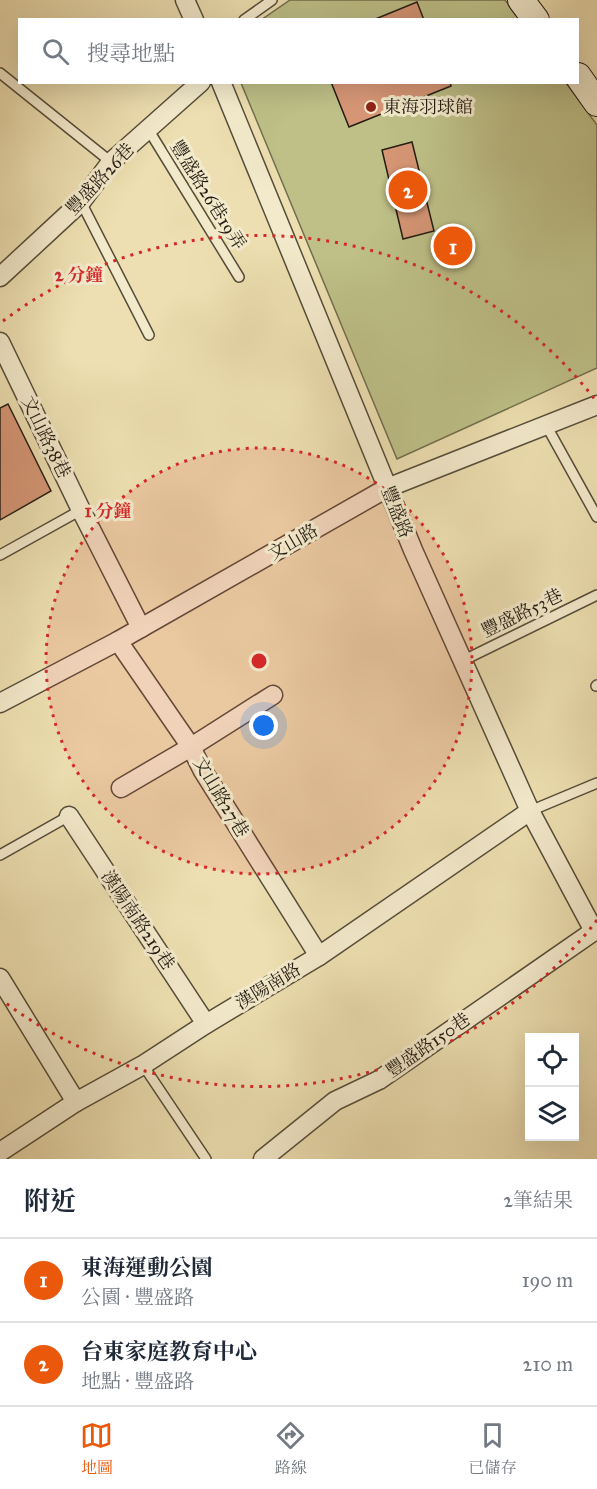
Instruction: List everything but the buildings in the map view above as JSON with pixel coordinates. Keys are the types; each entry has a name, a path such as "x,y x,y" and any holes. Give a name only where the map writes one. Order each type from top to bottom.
{"street":[{"path":"185,0 193,18"},
{"path":"521,0 534,18"},
{"path":"579,77 597,103"},
{"name":"豐盛路26巷","path":"0,277 81,202 111,162 199,84"},
{"name":"豐盛路","path":"222,84 412,550 530,812 596,930"},
{"name":"文山路38巷","path":"0,342 141,628"},
{"name":"文山路","path":"0,703 118,641 387,488 597,405"},
{"name":"文山路27巷","path":"118,641 191,747 203,771 319,956"},
{"path":"121,788 273,695"},
{"name":"漢陽南路","path":"0,1152 76,1102 142,1065 319,956 530,812"},
{"name":"漢陽南路219巷","path":"69,816 206,1024"},
{"name":"豐盛路150巷","path":"263,1159 335,1101 379,1080 596,930"},
{"path":"0,978 76,1102"}],"lane":[{"path":"247,18 272,0"},
{"path":"0,73 111,162"},
{"name":"豐盛路26巷19弄","path":"148,129 239,277"},
{"path":"81,202 148,335"},
{"path":"546,425 597,517"},
{"path":"0,555 81,510"},
{"name":"豐盛路53巷","path":"462,661 597,595"},
{"path":"530,812 597,783"},
{"path":"0,855 69,816"},
{"path":"142,1065 206,1159"}],"green space":[{"path":"290,0 505,0 519,18 264,18"},
{"path":"241,84 567,84 597,125 597,368 397,459"}],"place":[{"name":"東海羽球館","path":"371,107"},
{"name":"台東家庭教育中心","path":"408,190"},
{"name":"東海運動公園","path":"453,246"}]}
